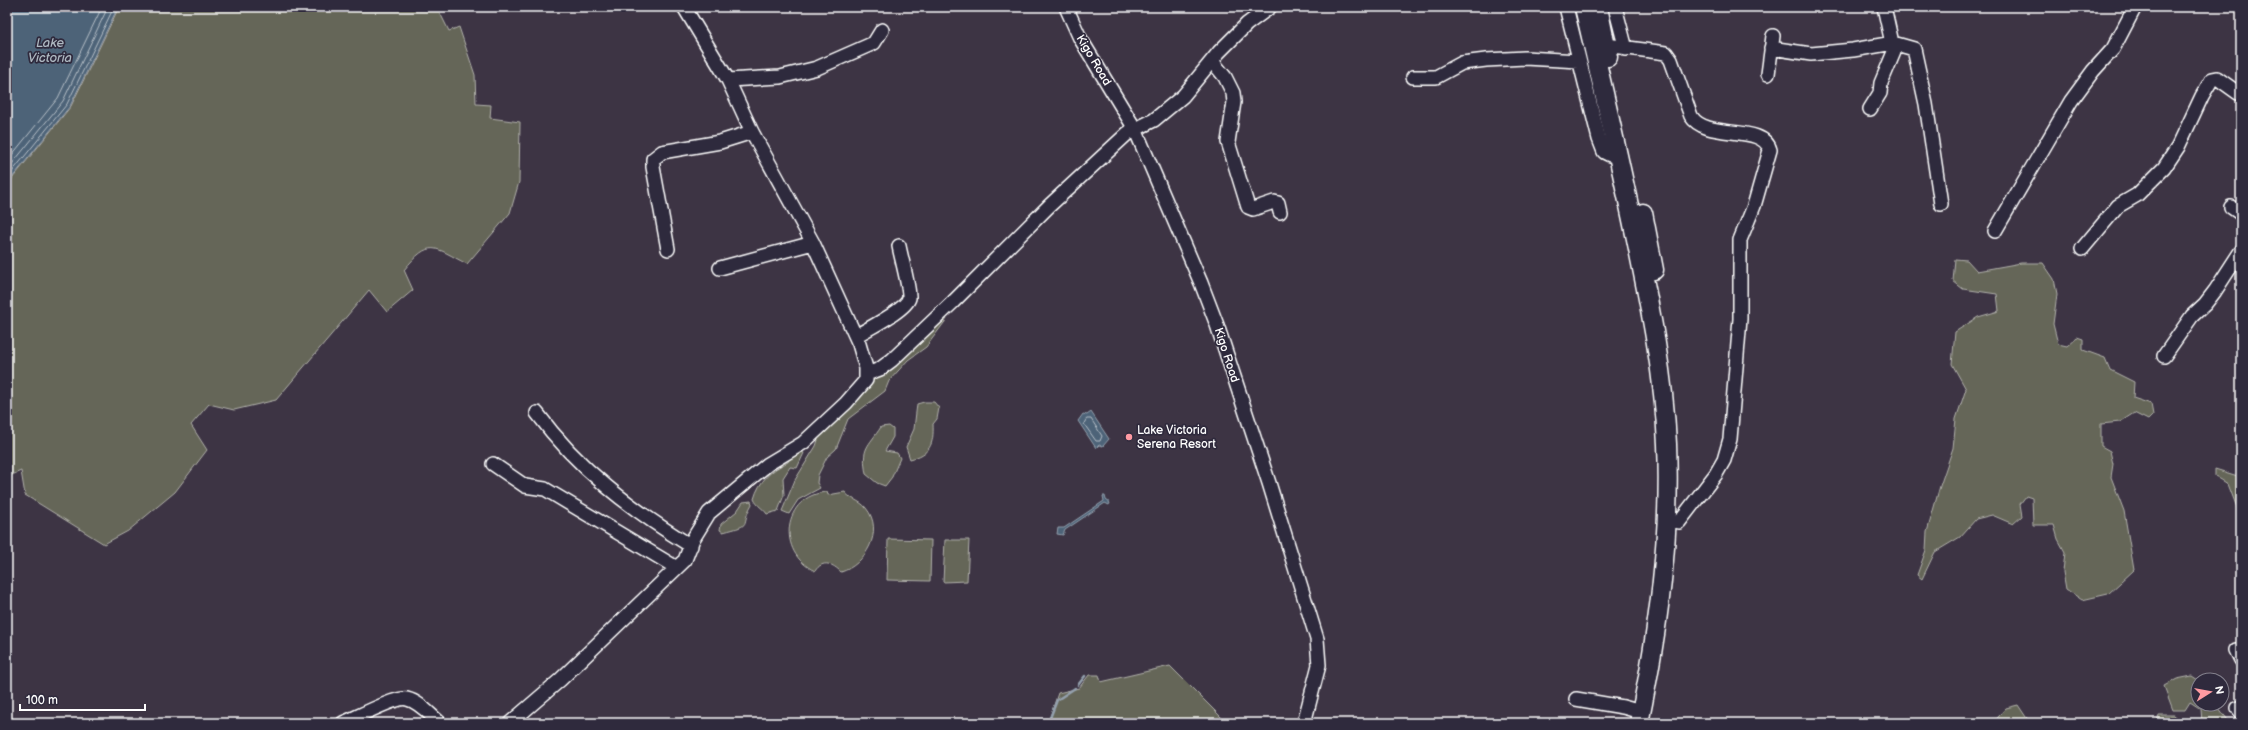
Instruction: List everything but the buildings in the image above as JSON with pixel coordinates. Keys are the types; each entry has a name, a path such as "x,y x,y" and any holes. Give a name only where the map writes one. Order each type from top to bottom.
{"highway":[{"path":"1584,7 1617,154 1655,338 1662,383 1668,498 1662,583 1643,720"},
{"path":"1598,7 1649,243 1664,322 1677,436 1678,522 1672,606 1643,720"}],"street":[{"path":"510,723 555,685 677,568 687,557 691,546 709,513 768,464 803,443 860,388 866,380 868,374 856,336 813,243 752,132 728,80 684,7"},
{"name":"Kigo Road","path":"1066,7 1080,38 1135,129 1217,325 1317,639 1319,665 1304,723"},
{"path":"868,374 880,369 892,360 953,302 1049,206 1128,133 1154,120 1173,105 1212,60 1247,24 1270,7"},
{"path":"1566,7 1599,139 1604,152 1610,155 1617,154"},
{"path":"1615,7 1626,49"},
{"path":"1870,109 1880,93 1881,83 1894,52 1884,7"},
{"path":"1995,231 2071,101 2093,71 2113,49 2135,7"},
{"path":"728,80 780,77 817,68 874,43 882,30"},
{"path":"1768,74 1772,42 1811,54 1853,50 1893,43 1914,49 1926,104 1941,204"},
{"path":"1606,45 1666,54 1669,56 1691,116 1699,125 1704,128 1750,135 1766,142 1770,150 1754,206 1740,240 1740,319 1729,443 1724,460 1716,474 1678,522"},
{"path":"1413,77 1436,77 1462,63 1486,60 1525,58 1579,61"},
{"path":"1212,60 1233,93 1234,102 1228,142 1248,207 1253,209 1274,202 1278,203 1280,212"},
{"path":"2082,249 2118,206 2137,195 2164,168 2178,147 2202,96 2212,79 2217,78 2238,93 2241,92"},
{"path":"668,249 653,167 653,159 662,152 720,142 752,132"},
{"path":"720,268 813,243"},
{"path":"856,336 902,308 907,301 908,291 899,246"},
{"path":"2164,356 2192,316 2205,304 2215,291 2241,251"},
{"path":"537,413 553,435 608,489 691,546"},
{"path":"493,464 524,486 545,490 677,568"},
{"path":"343,723 386,703 406,698 416,702 440,723"},
{"path":"1576,700 1623,707 1643,720"}],"green space":[{"path":"119,7 437,7 449,31 459,27 475,75 476,104 491,105 490,118 520,122 519,182 510,213 467,264 439,250 433,249 420,253 404,270 413,290 387,312 369,290 276,400 234,410 209,404 191,425 207,450 175,492 128,531 104,544 25,495 21,471 7,477 7,185 71,106"},
{"path":"1955,259 1967,260 1977,271 2021,263 2043,263 2054,279 2057,294 2053,324 2058,344 2067,346 2077,337 2083,339 2083,350 2105,358 2110,370 2134,382 2133,398 2151,404 2153,415 2148,420 2134,413 2120,422 2101,424 2101,446 2110,451 2113,464 2111,477 2124,511 2134,570 2108,594 2082,600 2066,589 2063,572 2065,552 2058,539 2054,525 2033,525 2032,498 2026,496 2020,504 2022,516 2013,524 1992,515 1976,519 1960,537 1935,552 1922,579 1917,575 1926,550 1927,532 1940,486 1953,448 1956,419 1966,389 1952,364 1955,332 1978,317 1999,311 1997,294 1963,289 1953,281"},
{"path":"944,317 947,319 926,347 908,360 889,381 885,391 848,419 836,449 827,457 818,475 817,483 820,488 798,500 789,514 782,511 795,480 816,446 820,434 871,383 876,372"},
{"path":"934,402 939,408 937,419 933,424 933,438 929,448 926,451 917,457 910,459 906,447 914,429 917,404"},
{"path":"889,426 893,429 893,437 885,451 897,453 900,458 892,477 885,486 877,483 866,474 864,458 869,444 881,427"},
{"path":"797,450 804,453 797,468 790,467 783,478 784,495 778,511 767,514 754,499 756,493 762,481 771,472 788,462 791,455"},
{"path":"2215,469 2241,477 2241,518 2228,484 2215,476"},
{"path":"827,492 828,495 845,492 861,503 871,517 873,527 873,537 870,546 864,555 850,568 841,572 828,564 821,565 815,571 802,563 794,551 790,539 790,526 793,514 801,503 812,496"},
{"path":"751,501 752,504 743,526 723,532 720,530 721,524 737,511 743,502"},
{"path":"888,539 931,540 930,581 887,580"},
{"path":"945,540 969,540 967,581 943,582"},
{"path":"1170,666 1227,723 1048,723 1058,693 1079,688 1089,675 1099,675 1101,682"},
{"path":"2190,676 2190,702 2185,710 2173,710 2164,686 2177,679"},
{"path":"2018,705 2030,723 1993,723 2006,708"},
{"path":"2201,712 2222,712 2230,723 2202,723"},
{"path":"2159,715 2174,715 2181,721 2200,723 2156,723"}],"water":[{"name":"Lake Victoria","path":"7,7 118,7 70,106 7,184"},
{"path":"1091,412 1109,439 1103,446 1099,445 1096,448 1078,421 1083,414 1087,415"},
{"path":"1103,496 1105,496 1106,500 1110,503 1109,505 1105,503 1065,530 1063,535 1057,534 1058,528 1064,528 1104,501"}],"waterway":[{"path":"1078,685 1085,676"},
{"path":"1048,723 1057,700 1075,688"}],"place":[{"name":"Lake Victoria Serena Resort","path":"1129,437"}]}
